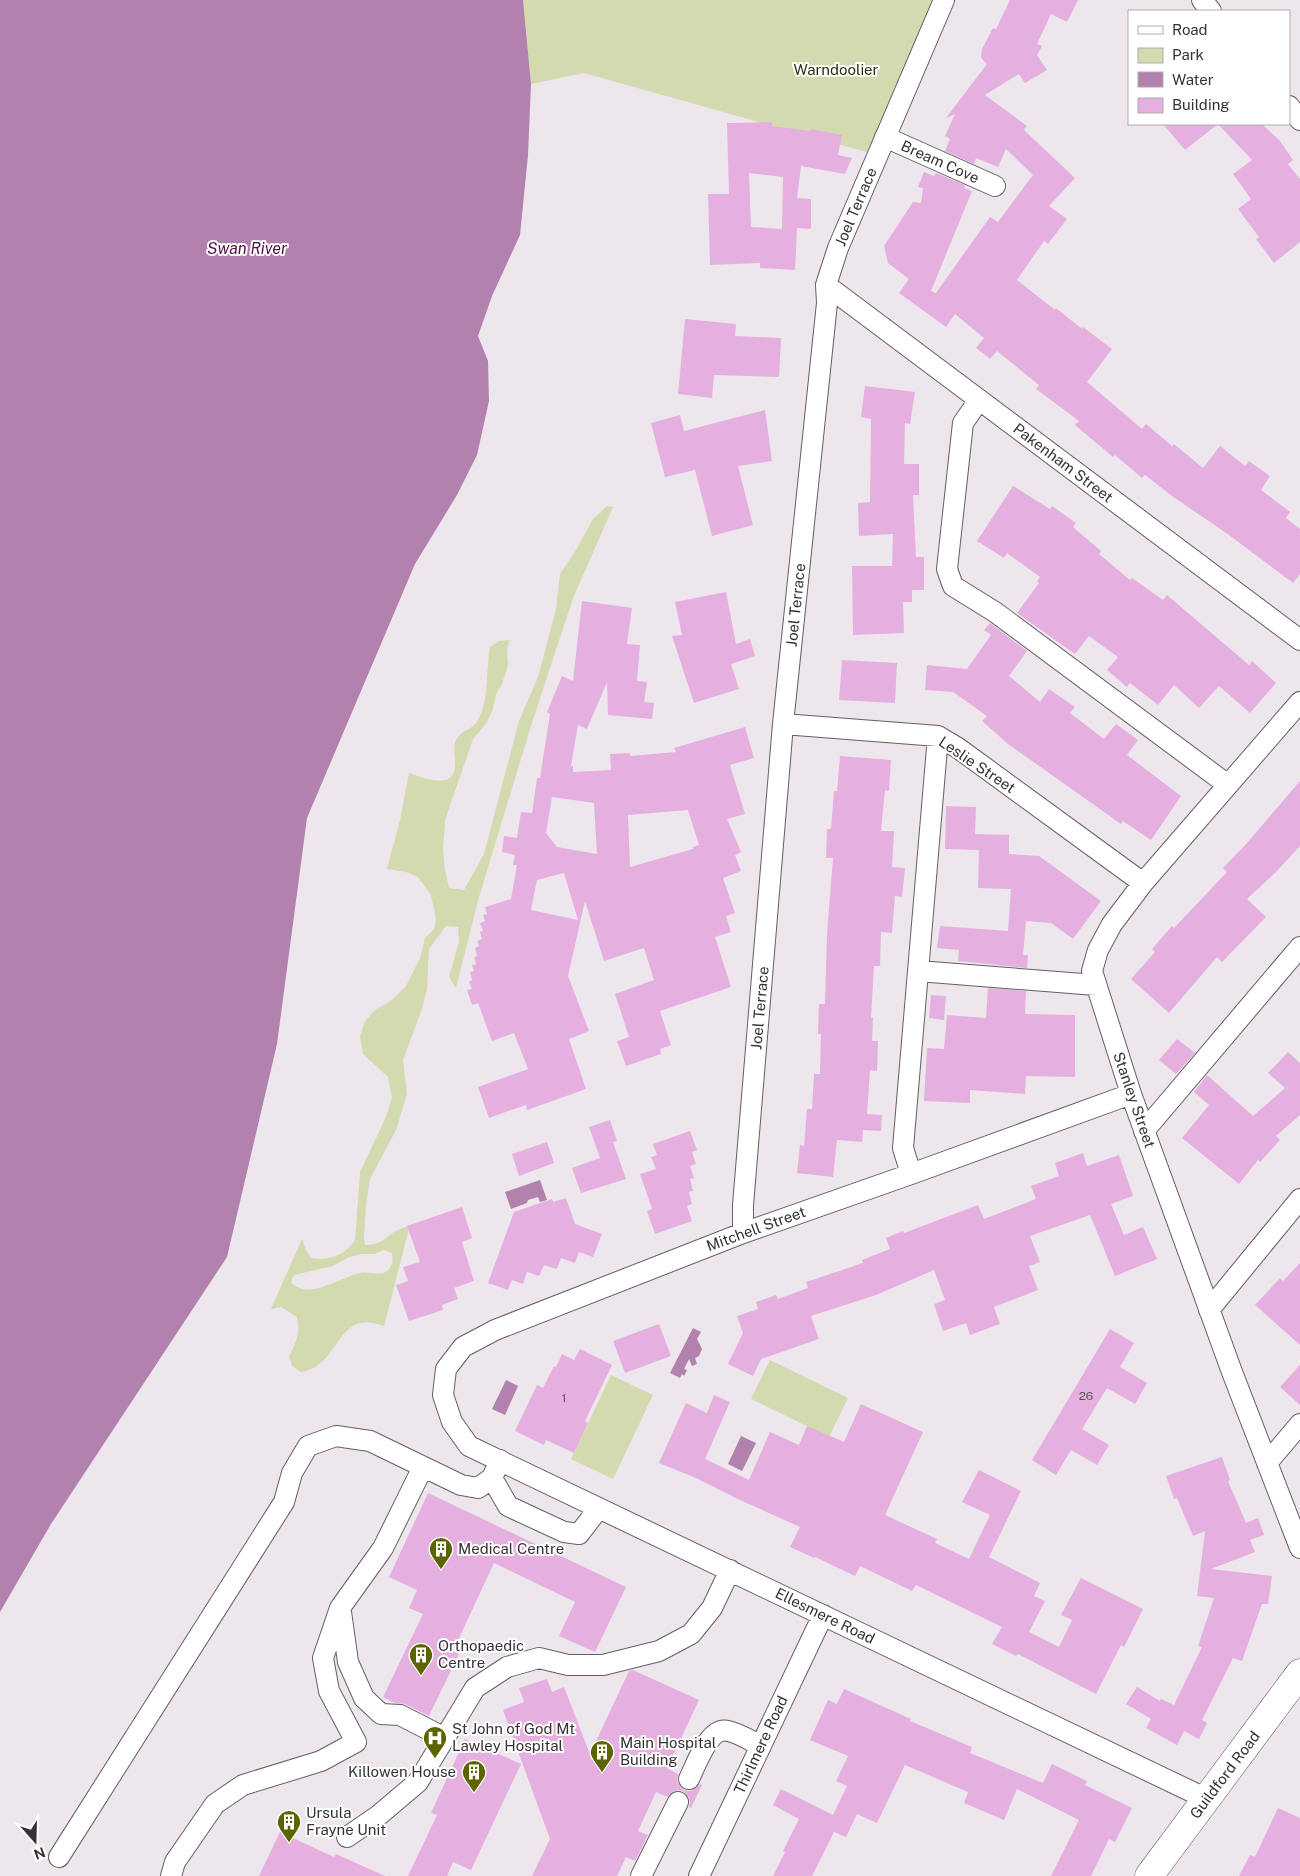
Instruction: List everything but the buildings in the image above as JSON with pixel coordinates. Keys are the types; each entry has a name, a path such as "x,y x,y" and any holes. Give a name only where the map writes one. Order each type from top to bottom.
{"highway":[{"name":"Guildford Road","path":"1149,1876 1300,1673"}],"street":[{"name":"Joel Terrace","path":"743,1233 744,1195 784,724 828,303 826,286 838,248 944,0"},
{"path":"1202,0 1210,10"},
{"path":"1290,107 1300,120"},
{"name":"Bream Cove","path":"885,138 995,186"},
{"name":"Pakenham Street","path":"826,286 1300,640"},
{"path":"979,400 963,423 947,568 954,586 995,612 1228,785"},
{"name":"Stanley Street","path":"1300,702 1143,883 1112,924 1098,950 1092,971 1144,1131 1209,1310 1300,1548"},
{"name":"Leslie Street","path":"784,724 938,736 958,748 1143,883"},
{"path":"911,1174 903,1148 938,736"},
{"path":"1144,1131 1300,947"},
{"path":"918,971 1096,985"},
{"name":"Mitchell Street","path":"452,1422 443,1395 446,1369 463,1347 495,1330 743,1233 1131,1094"},
{"path":"1209,1310 1300,1199"},
{"name":"Ellesmere Road","path":"452,1422 469,1446 496,1469 599,1508 1207,1799"},
{"path":"1267,1463 1300,1424"},
{"path":"59,1857 284,1502 292,1473 308,1446 336,1436 370,1441 461,1485 478,1488 496,1469 508,1506 564,1532 579,1534 599,1508"},
{"path":"171,1876 175,1862 215,1804 243,1785 321,1761 356,1742 329,1690 323,1658 340,1608 383,1548 423,1467"},
{"path":"347,1836 379,1816 418,1782 475,1688 507,1667 539,1658 568,1665 603,1665 659,1651 692,1634 712,1608 730,1570"},
{"path":"340,1608 348,1662 364,1698 381,1714 400,1715 445,1738"},
{"name":"Thirlmere Road","path":"699,1876 823,1615"},
{"path":"689,1779 711,1735 728,1730 761,1746"},
{"path":"641,1876 678,1802"}],"green space":[{"name":"Warndoolier","path":"523,0 944,0 877,155 584,73 531,84"},
{"path":"607,506 613,507 573,598 531,726 479,897 456,988 449,977 459,942 458,927 446,926 429,949 427,988 422,1009 403,1060 407,1094 396,1130 370,1179 366,1205 365,1245 380,1242 395,1231 410,1225 384,1326 368,1322 356,1324 347,1331 324,1360 314,1368 301,1372 292,1366 289,1356 297,1337 297,1317 281,1307 271,1309 302,1239 306,1250 312,1258 319,1259 331,1258 342,1253 355,1240 360,1172 386,1117 392,1098 388,1077 363,1054 360,1036 365,1021 375,1010 392,1000 406,986 420,958 425,938 434,929 436,918 431,895 418,877 406,872 387,869 400,820 409,773 440,781 446,780 451,776 454,770 456,739 476,723 482,712 486,694 490,647 499,641 510,640 507,649 508,665 502,684 496,694 493,709 486,724 473,739 445,820 443,849 449,888 464,890 484,854 519,721 538,677 556,609 560,574 593,519","holes":["384,1250 392,1253 391,1265 384,1273 361,1273 316,1289 298,1287 291,1282 294,1275 333,1266 347,1258 361,1254 374,1254"]},
{"path":"770,1360 848,1398 829,1437 751,1399"},
{"path":"611,1375 653,1395 613,1479 571,1459"}],"water":[{"name":"Swan River","path":"0,0 523,0 531,84 528,155 520,235 492,296 478,336 488,361 489,401 477,455 457,495 415,564 307,818 277,1044 227,1257 51,1524 0,1612"},
{"path":"540,1180 547,1200 540,1202 538,1197 511,1209 505,1192"},
{"path":"693,1328 701,1332 697,1339 702,1349 699,1356 695,1358 697,1364 692,1366 689,1359 684,1369 687,1370 684,1376 682,1374 680,1378 670,1373"},
{"path":"506,1380 518,1386 505,1415 492,1409"},
{"path":"741,1436 756,1443 742,1471 728,1464"}],"place":[{"name":"Medical Centre","path":"441,1570"},
{"name":"Orthopaedic Centre","path":"421,1676"},
{"name":"St John of God Mt Lawley Hospital","path":"435,1759"},
{"name":"Main Hospital Building","path":"602,1773"},
{"name":"Killowen House","path":"474,1793"},
{"name":"Ursula Frayne Unit","path":"289,1843"}]}
